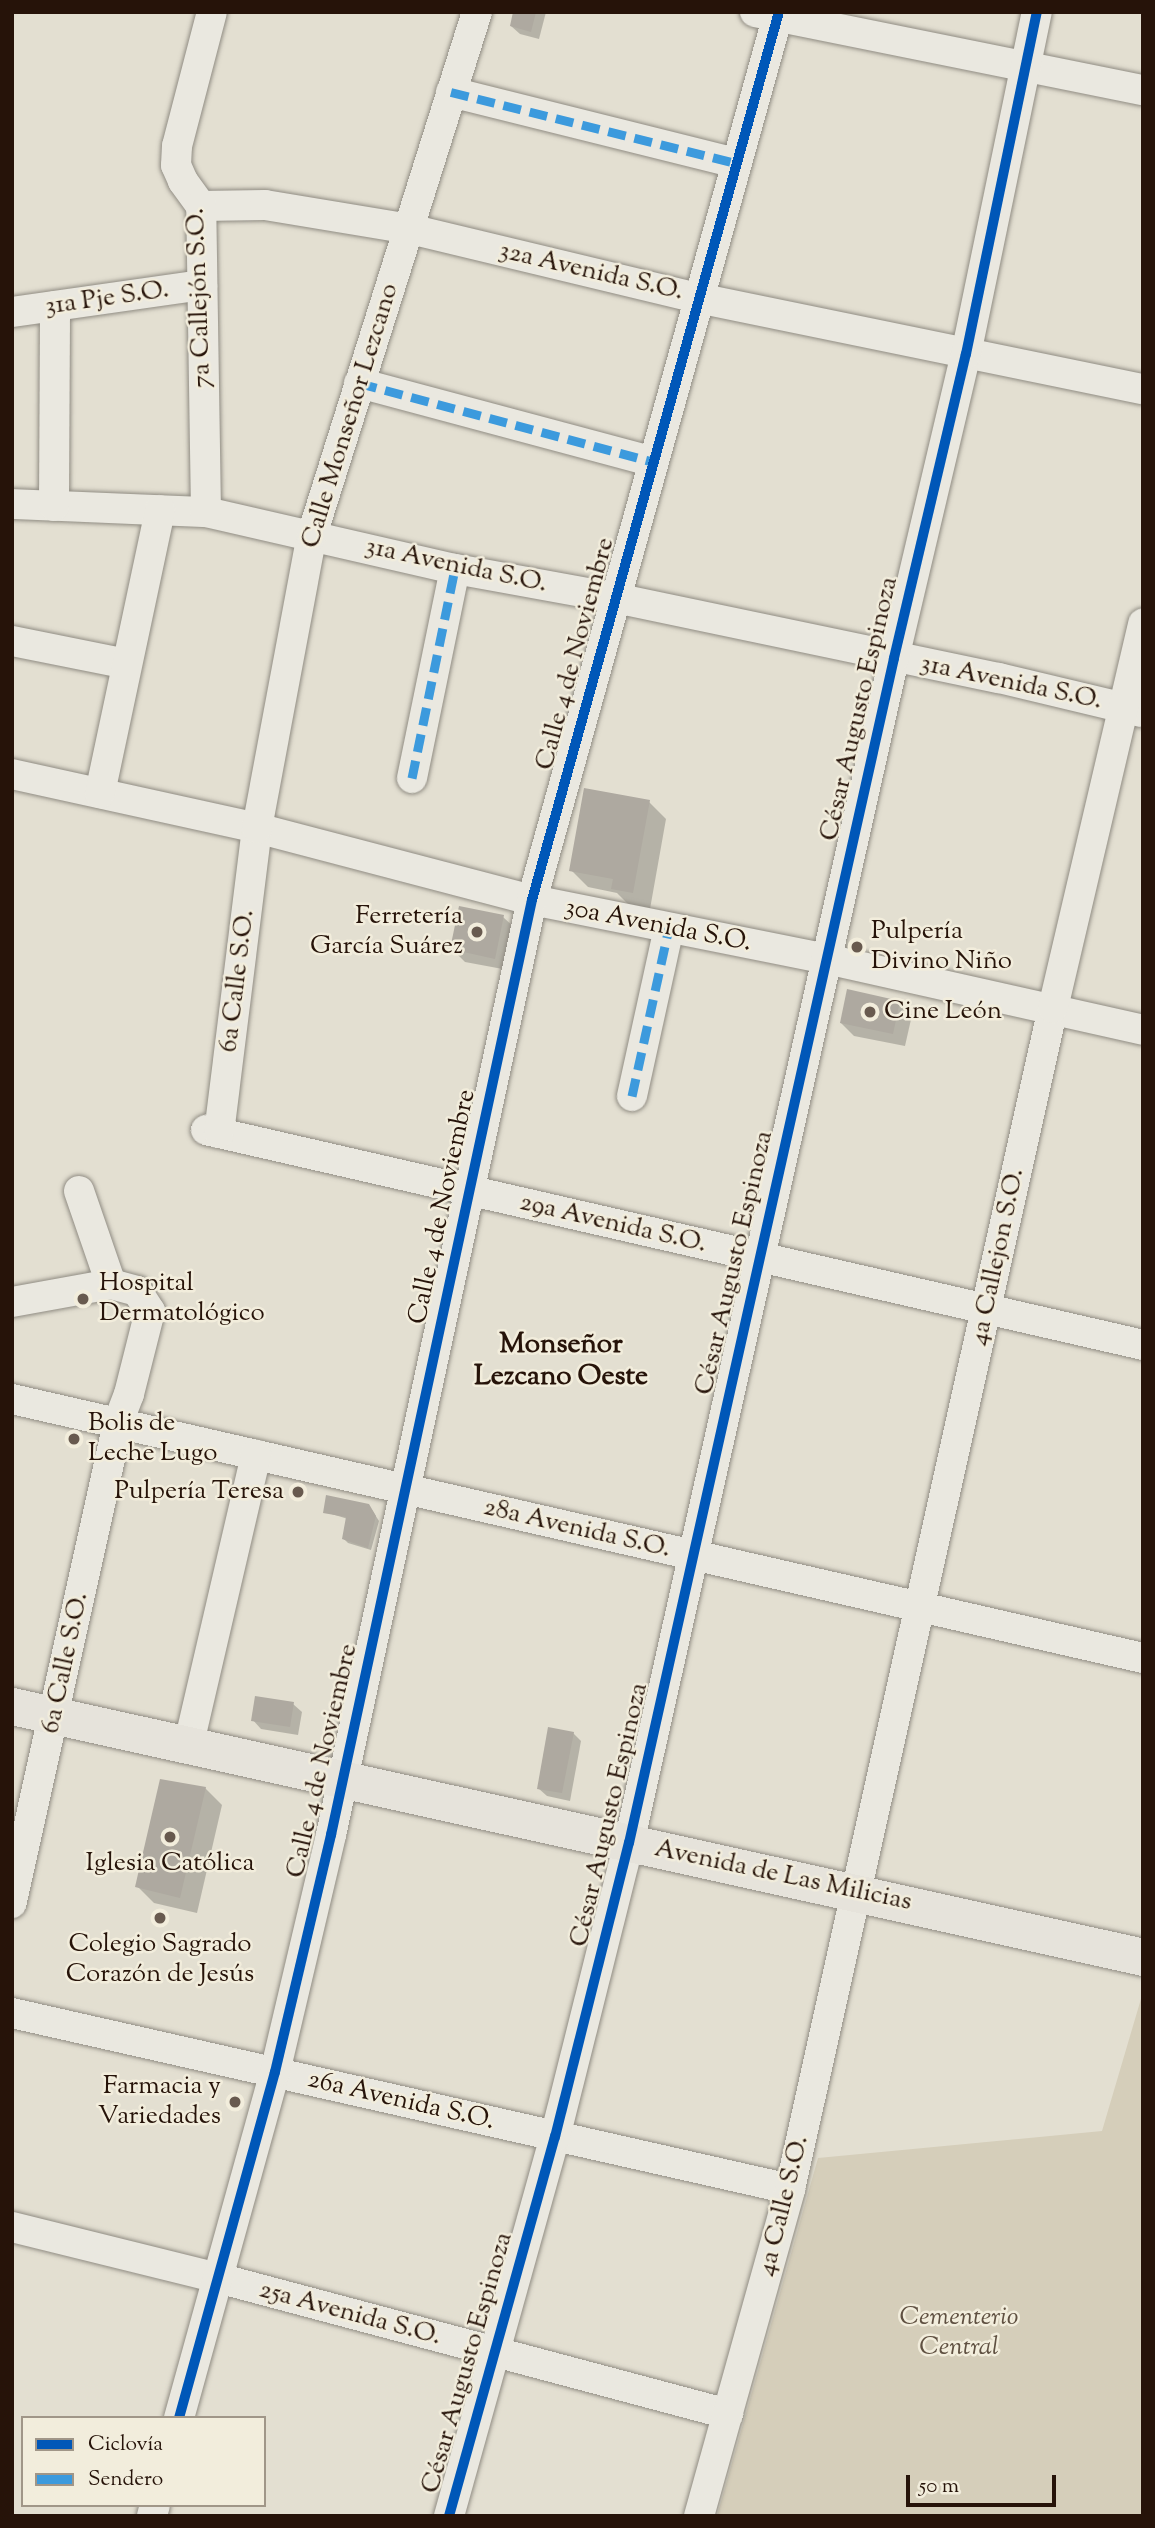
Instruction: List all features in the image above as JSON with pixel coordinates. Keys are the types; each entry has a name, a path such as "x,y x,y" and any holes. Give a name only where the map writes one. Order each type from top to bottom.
{"main road":[{"name":"Avenida de Las Milicias","path":"12,1706 1143,1956"}],"street":[{"name":"7a Callejón S.O.","path":"206,512 201,205 183,181 176,165 177,146 212,12"},
{"name":"Calle Monseñor Lezcano","path":"257,828 312,535 477,12"},
{"name":"César Augusto Espinoza","path":"449,2516 555,2137 629,1843 894,658 966,354 1037,12"},
{"path":"771,14 1143,90"},
{"name":"Calle 4 de Noviembre","path":"180,2416 275,2072 344,1778 532,900 736,163 771,14"},
{"path":"452,92 736,163"},
{"name":"32a Avenida S.O.","path":"201,205 265,205 410,229 698,298 1143,389"},
{"name":"31a Pje S.O.","path":"12,312 202,285"},
{"path":"54,506 55,306"},
{"path":"359,383 653,462"},
{"name":"31a Avenida S.O.","path":"12,504 206,512 455,569 615,598 1133,709"},
{"path":"100,793 160,510"},
{"path":"412,778 455,569"},
{"name":"4a Callejon S.O.","path":"858,1893 1053,1008 1133,709 1143,623"},
{"path":"12,642 127,663"},
{"name":"30a Avenida S.O.","path":"12,774 257,828 532,900 826,959 1143,1030"},
{"name":"6a Calle S.O.","path":"212,1132 257,828"},
{"path":"632,1096 669,928"},
{"name":"29a Avenida S.O.","path":"212,1132 1143,1345"},
{"path":"12,1302 111,1284 79,1191"},
{"name":"6a Calle S.O.","path":"12,1903 118,1423 136,1371 150,1311 137,1291 111,1284"},
{"name":"28a Avenida S.O.","path":"12,1399 1143,1658"},
{"path":"189,1743 256,1455"},
{"name":"4a Calle S.O.","path":"699,2516 790,2189 858,1893"},
{"name":"26a Avenida S.O.","path":"12,2013 790,2189"},
{"name":"25a Avenida S.O.","path":"12,2227 218,2278 728,2414"}],"green space":[{"name":"Cementerio Central","path":"1143,1992 1143,2516 717,2516 818,2158 1102,2131"}],"building":[{"path":"513,12 536,12 531,32 510,26"},
{"path":"584,788 650,800 633,893 611,889 613,879 569,871"},
{"name":"Ferretería García Suárez","path":"459,906 504,915 495,959 450,949"},
{"name":"Cine León","path":"847,989 900,1001 893,1034 840,1023"},
{"path":"326,1495 369,1504 376,1516 368,1548 342,1539 346,1517 323,1513"},
{"path":"255,1696 294,1702 290,1727 251,1721"},
{"path":"548,1727 574,1732 562,1793 537,1789"},
{"name":"Iglesia Católica","path":"160,1779 206,1787 180,1898 135,1887"}],"marked path":[{"path":"451,92 736,163"},
{"path":"359,383 653,462"},
{"path":"412,778 455,569"},
{"path":"632,1096 669,928"}],"cycle path":[{"path":"180,2416 275,2072 331,1835 532,900 779,12"},
{"path":"449,2516 555,2137 629,1843 894,658 966,354 1037,12"}],"place":[{"name":"Ferretería García Suárez","path":"477,932"},
{"name":"Pulpería Divino Niño","path":"857,947"},
{"name":"Cine León","path":"870,1012"},
{"name":"Hospital Dermatológico","path":"83,1299"},
{"name":"Bolis de Leche Lugo","path":"74,1439"},
{"name":"Pulpería Teresa","path":"298,1492"},
{"name":"Iglesia Católica","path":"170,1837"},
{"name":"Colegio Sagrado Corazón de Jesús","path":"160,1918"},
{"name":"Farmacia y Variedades","path":"235,2102"}],"district":[{"name":"Monseñor Lezcano Oeste","path":"561,1361"}]}
